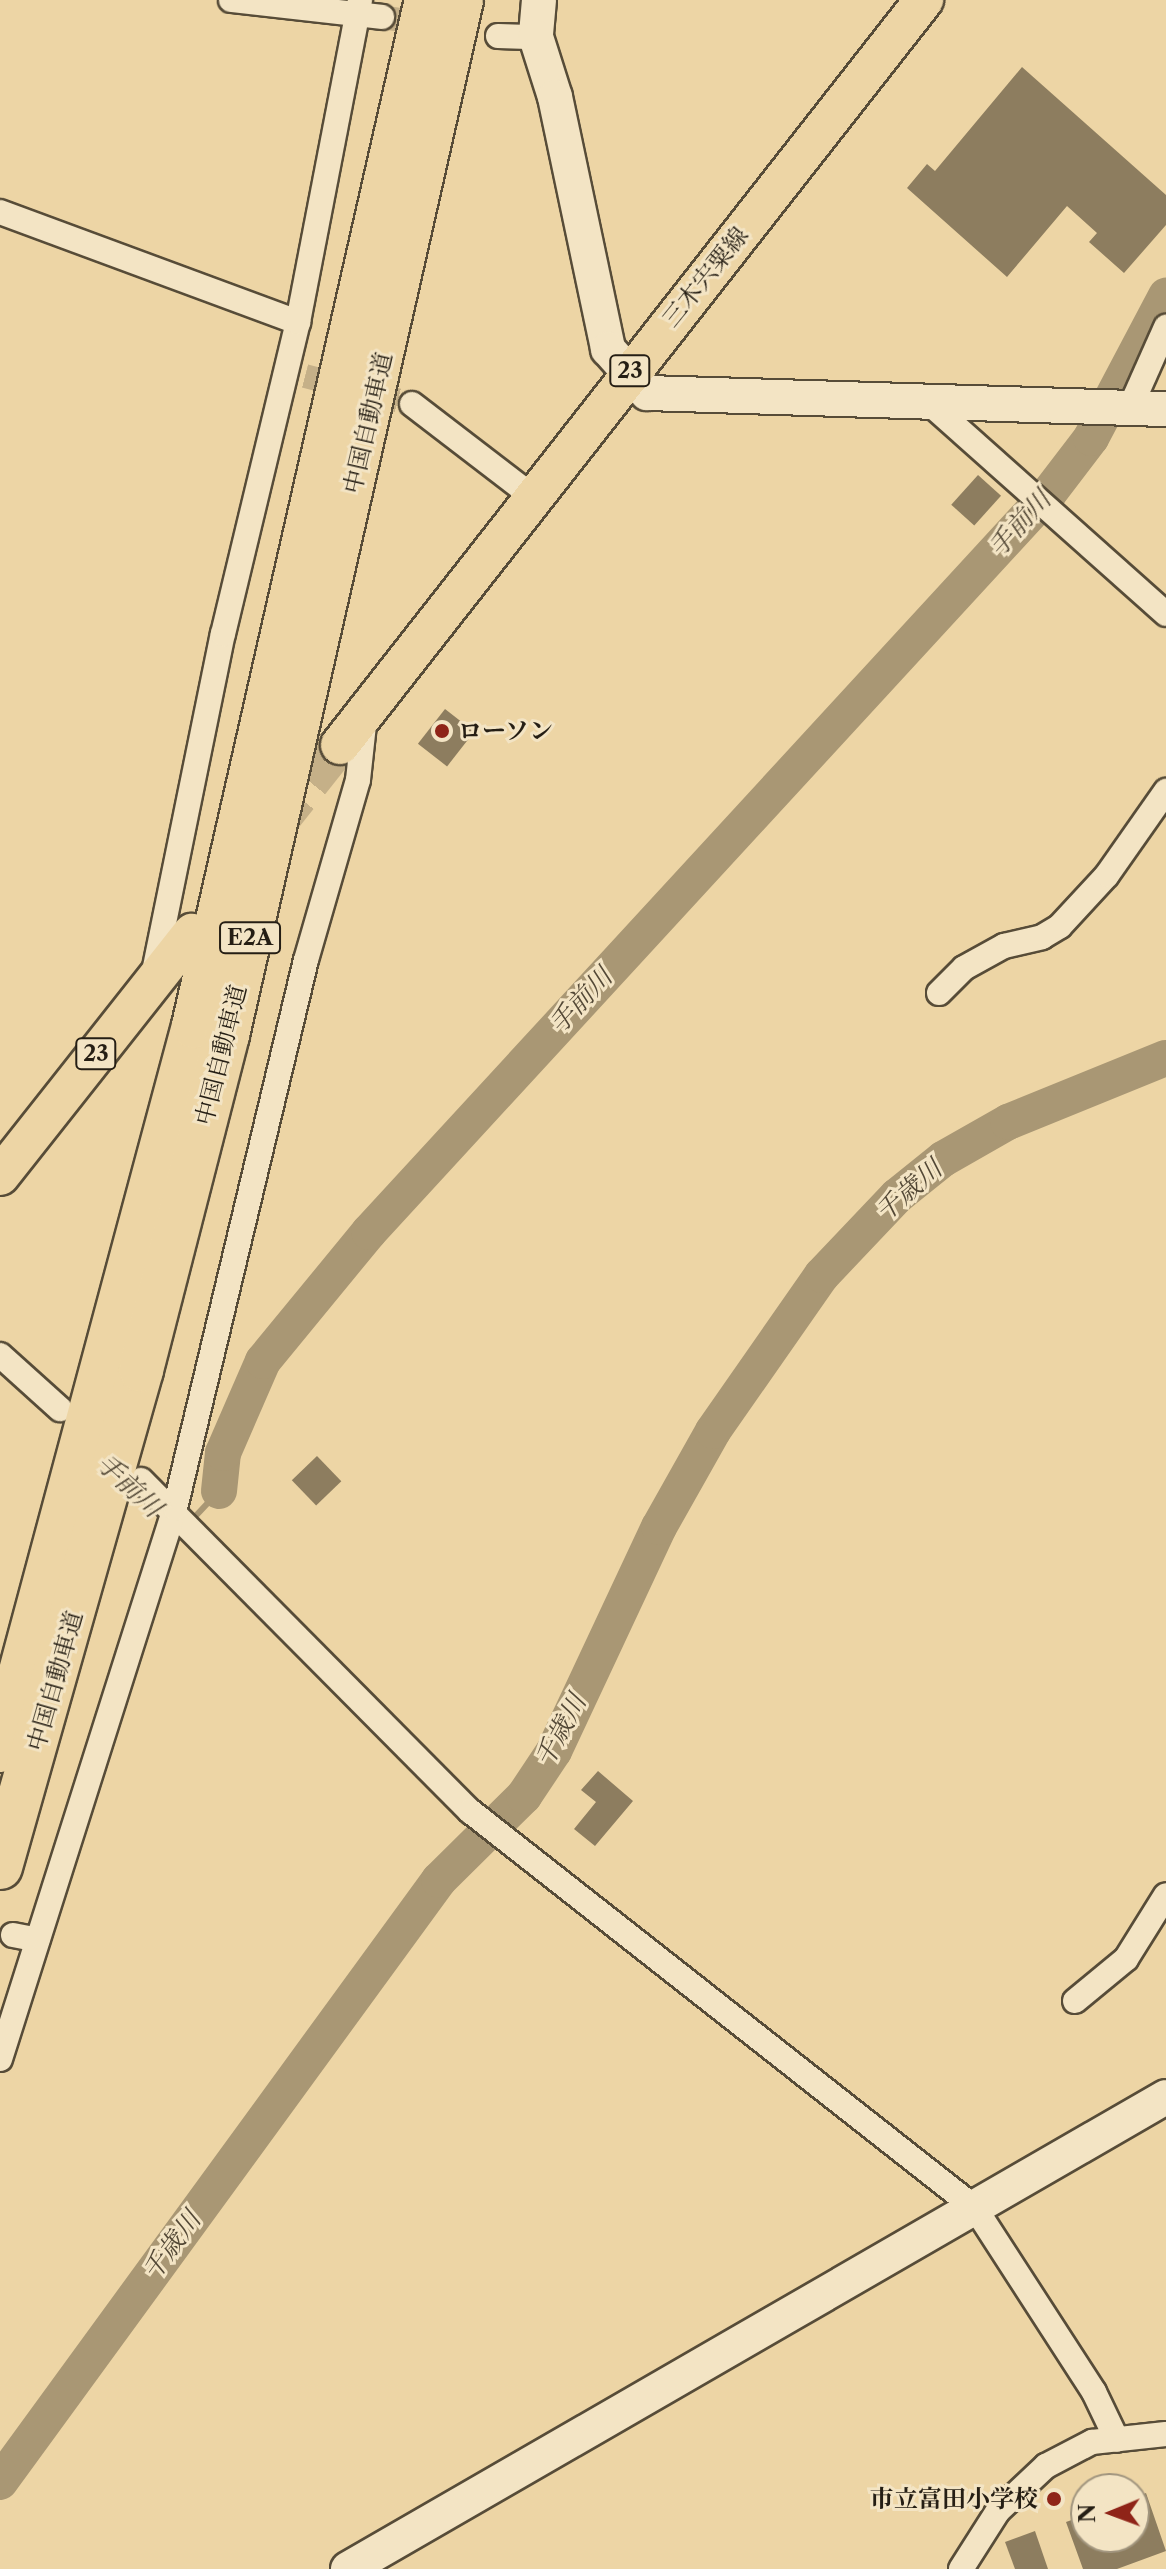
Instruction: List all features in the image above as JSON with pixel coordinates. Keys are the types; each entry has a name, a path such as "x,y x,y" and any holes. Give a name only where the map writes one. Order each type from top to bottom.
{"highway":[{"name":"中国自動車道","path":"0,1750 194,1026 427,0"},
{"name":"中国自動車道","path":"0,1867 137,1385 227,1035 461,0"}],"main road":[{"name":"三木宍粟線","path":"340,745 629,372 924,0"},
{"name":"23","path":"0,1176 192,933"}],"street":[{"path":"231,0 358,6 382,17"},
{"path":"539,0 536,37 555,97 608,349 647,393 1166,409"},
{"path":"152,984 223,634 296,374 298,322 358,6"},
{"path":"498,36 536,37"},
{"path":"0,212 298,322"},
{"path":"1117,408 1166,327"},
{"path":"927,401 1166,614"},
{"path":"412,404 532,496"},
{"path":"0,2059 175,1508 306,960 358,780 365,713"},
{"path":"939,993 977,960 1060,926 1107,875 1166,791"},
{"path":"0,1355 60,1409"},
{"path":"141,1480 175,1508 478,1817 975,2208 1094,2392 1117,2440"},
{"path":"1075,2001 1126,1959 1163,1901"},
{"path":"13,1935 38,1940"},
{"path":"348,2569 1166,2097"},
{"path":"972,2563 998,2511 1024,2482 1092,2442 1166,2434"}],"building":[{"path":"1022,67 1166,195 1166,225 1124,273 1089,242 1097,233 1067,206 1007,277 907,188 927,164 935,171"},
{"path":"978,475 1001,496 974,525 951,505"},
{"path":"445,709 474,732 447,766 418,744"},
{"path":"317,1456 341,1481 316,1505 292,1480"},
{"path":"598,1771 633,1801 595,1846 574,1829 596,1802 581,1790"},
{"path":"1150,2505 1166,2551 1117,2569 1083,2569 1077,2553 1150,2553"},
{"path":"1035,2531 1048,2569 1015,2569 1005,2542"}],"waterway":[{"name":"手前川","path":"219,1491 223,1453 263,1361 369,1232 1049,493 1091,438 1166,296"},
{"name":"千歳川","path":"0,2482 439,1880 524,1796 554,1751 659,1527 713,1431 822,1275 897,1196 943,1159 1008,1122 1166,1058"},
{"name":"手前川","path":"125,1483 150,1505"},
{"name":"手前川","path":"190,1522 219,1491"}],"tunnel":[{"path":"382,17 498,36"},
{"path":"305,376 412,404"},
{"path":"275,827 340,745"}],"place":[{"name":"ローソン","path":"442,731"},
{"name":"市立富田小学校","path":"1054,2499"}]}
